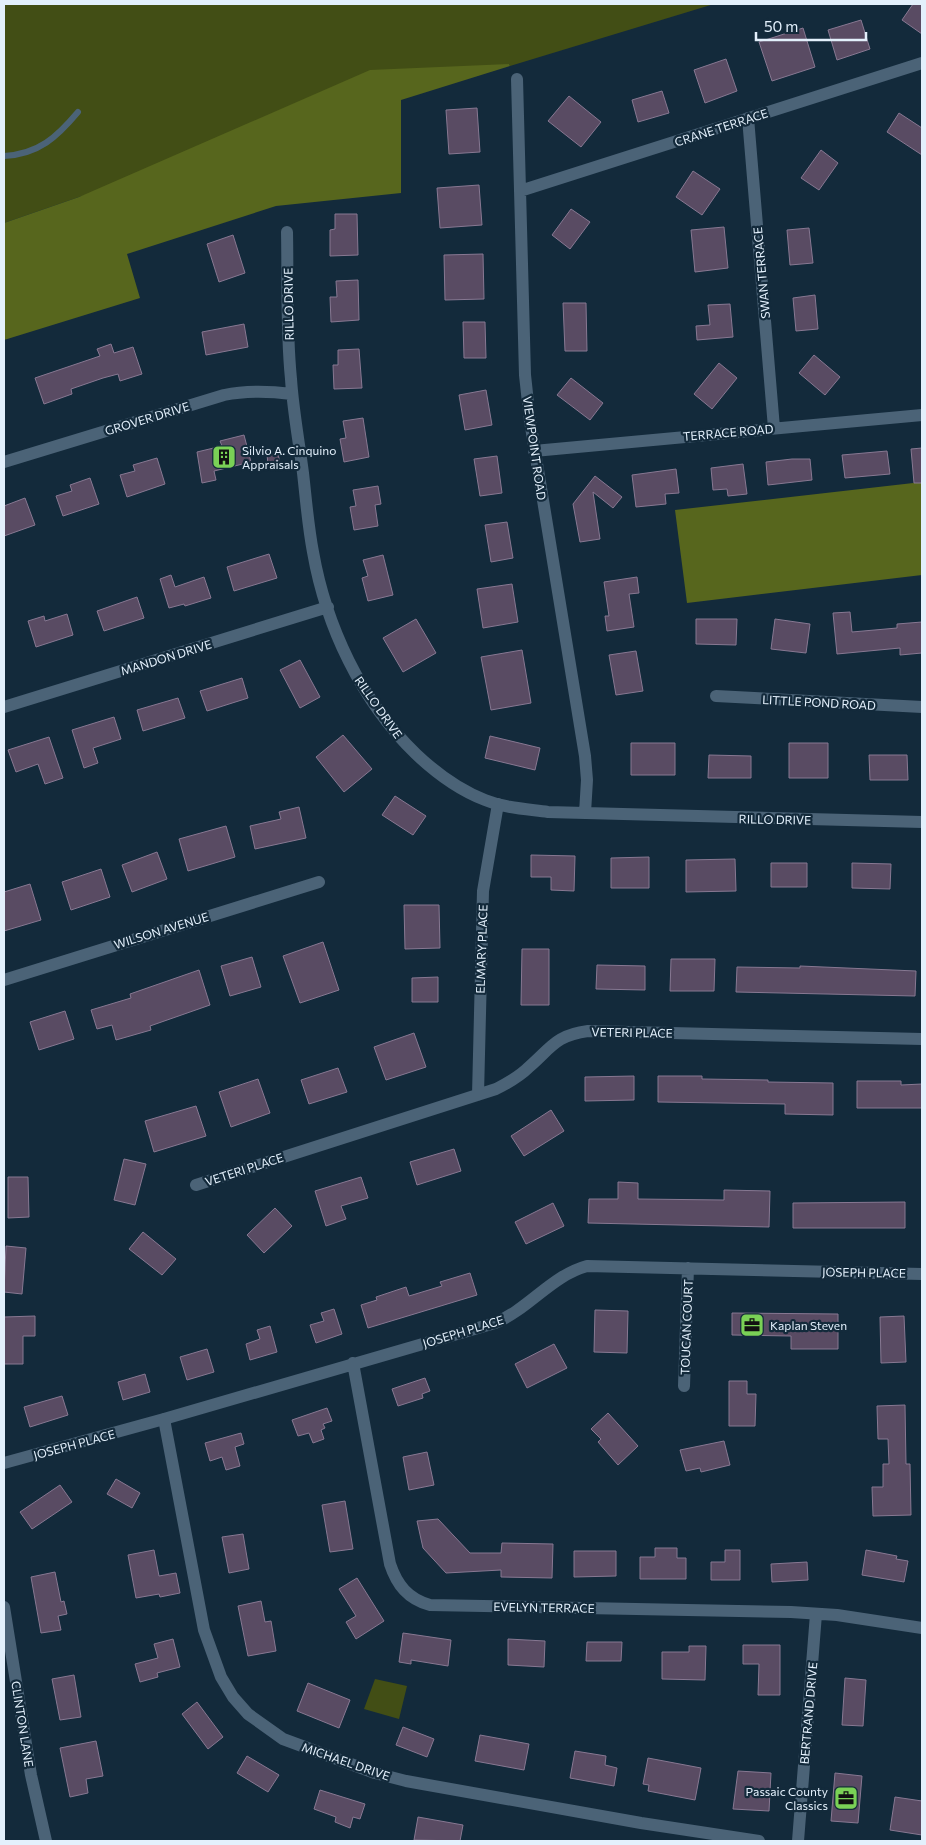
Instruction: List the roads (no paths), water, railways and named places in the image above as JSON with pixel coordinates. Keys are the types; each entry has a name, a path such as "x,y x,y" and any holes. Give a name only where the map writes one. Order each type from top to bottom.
{"street":[{"name":"CRANE TERRACE","path":"520,191 922,62"},
{"name":"VIEWPOINT ROAD","path":"517,79 525,375 534,450 585,756 587,780 586,813"},
{"name":"SWAN TERRACE","path":"748,118 774,428"},
{"name":"RILLO DRIVE","path":"287,232 289,347 292,394 313,552 328,607 351,666 398,737 430,767 456,785 498,804 548,812 922,822"},
{"name":"GROVER DRIVE","path":"4,462 224,394 261,390 292,394"},
{"name":"TERRACE ROAD","path":"534,450 922,414"},
{"name":"MANDON DRIVE","path":"4,707 328,607"},
{"name":"LITTLE POND ROAD","path":"716,696 922,707"},
{"name":"ELMARY PLACE","path":"478,1095 482,899 489,848 498,804"},
{"name":"WILSON AVENUE","path":"4,980 319,882"},
{"name":"VETERI PLACE","path":"196,1185 478,1095 514,1080 546,1048 559,1038 573,1033 588,1031 922,1039"},
{"name":"JOSEPH PLACE","path":"4,1463 164,1420 353,1363 495,1323 532,1302 556,1279 571,1270 587,1266 922,1274"},
{"name":"TOUCAN COURT","path":"684,1386 688,1268"},
{"name":"EVELYN TERRACE","path":"353,1363 390,1564 401,1587 418,1601 430,1604 816,1614 922,1628"},
{"name":"MICHAEL DRIVE","path":"164,1420 204,1630 211,1654 234,1697 248,1714 265,1728 282,1739 337,1760 406,1781 713,1838 759,1841"},
{"name":"CLINTON LANE","path":"4,1607 32,1775 46,1841"},
{"name":"BERTRAND DRIVE","path":"798,1841 816,1614"}],"lane":[{"path":"4,156 14,156 47,144 78,112"}],"place":[{"name":"Silvio A. Cinquino Appraisals","path":"224,457"},
{"name":"Kaplan Steven","path":"752,1325"},
{"name":"Passaic County Classics","path":"846,1798"}]}
